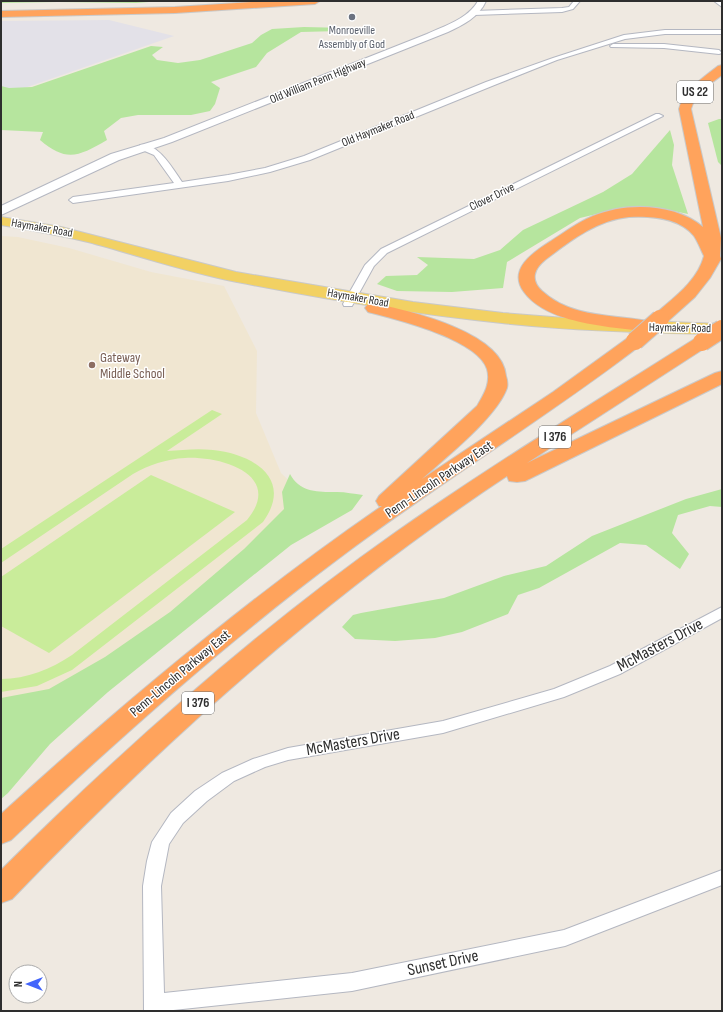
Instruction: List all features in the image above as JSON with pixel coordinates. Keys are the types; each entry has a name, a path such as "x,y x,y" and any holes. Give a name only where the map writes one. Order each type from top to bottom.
{"highway":[{"path":"1,11 133,8 272,1"},
{"path":"1,14 175,10 315,1"},
{"name":"Penn-Lincoln Parkway East","path":"1,832 115,727 229,631 332,552 387,513 544,408 634,341 699,282 706,273 713,259 714,238 685,109 688,99 722,69"},
{"path":"688,123 698,99 716,88"},
{"path":"655,323 590,318 552,306 531,290 526,277 529,268 540,256 583,228 605,216 627,212 658,214 686,222 699,232 713,259"},
{"path":"332,552 485,409 493,399 497,388 498,378 495,367 484,352 473,343 459,334 440,327 374,308"},
{"name":"Penn-Lincoln Parkway East","path":"1,890 89,803 208,694 314,605 455,501 722,329"},
{"path":"410,533 541,464 722,377"}],"main road":[{"name":"Old William Penn Highway","path":"1,211 116,157 168,140 430,36 454,25 474,13 481,5 482,1"},
{"name":"Old William Penn Highway","path":"1,222 146,148"},
{"name":"Haymaker Road","path":"1,222 60,230 210,271 350,300 374,308 469,321 543,328 722,335"},
{"name":"Haymaker Road","path":"1,231 34,235 61,241 185,276 350,300 506,319 577,325 655,323 722,329"}],"street":[{"path":"474,13 562,10 571,8 577,1"},
{"path":"717,1 722,5"},
{"name":"Old Haymaker Road","path":"73,200 180,185 267,170 307,158 489,84 624,37 645,34 720,32"},
{"path":"607,43 608,45 617,46"},
{"name":"Old Haymaker Road","path":"572,54 617,46 664,46 719,52"},
{"name":"Clover Drive","path":"350,300 370,265 378,256 388,249 659,116"},
{"path":"146,148 162,159 180,185"},
{"name":"McMasters Drive","path":"154,1007 152,886 161,842 177,818 201,796 228,777 259,763 288,754 443,726 500,712 559,694 615,670 673,640 722,612"},
{"name":"Sunset Drive","path":"154,1007 352,982 565,938 722,877"}],"shaded area":[{"path":"109,20 174,36 13,92 1,89 1,21"},
{"path":"1,236 18,237 69,248 151,272 224,286 257,351 256,413 281,473 311,502 131,647 71,686 1,704"}],"green space":[{"path":"1,1 162,1 136,3 1,3"},
{"path":"304,27 347,28 340,31 301,32 267,53 256,67 211,82 220,88 215,104 210,111 191,115 138,115 121,118 104,131 107,140 89,150 73,155 58,152 49,147 40,140 43,132 1,130 1,86 9,88 32,87 151,46 163,47 152,55 157,60 178,63 200,60 252,43 261,35 272,29"},
{"path":"722,119 722,166 718,162 708,123"},
{"path":"670,130 674,145 672,165 688,214 664,209 622,208 580,218 507,262 503,288 452,292 397,291 377,284 386,276 417,275 428,265 417,257 474,259 500,250 523,230 603,192 632,174"},
{"path":"212,410 222,414 167,451 196,449 228,452 255,463 265,471 271,481 274,493 271,507 263,522 72,670 37,686 1,692 1,679 11,679 47,669 72,655 247,520 256,504 258,491 253,480 244,471 231,465 200,458 185,458 164,461 151,465 133,474 1,563 1,549"},
{"path":"290,474 299,485 310,490 323,492 344,492 363,495 352,510 291,545 108,692 50,744 8,793 1,799 1,698 49,689 105,657 170,612 244,549 284,509 282,492"},
{"path":"151,475 235,512 49,653 1,626 1,577"},
{"path":"722,489 722,507 710,506 678,515 672,533 689,554 680,569 646,545 620,543 539,588 518,595 508,614 462,632 435,638 395,641 355,639 342,627 353,615 444,598 504,576 546,566 592,536 686,499"}],"place":[{"name":"Monroeville Assembly of God","path":"352,17"},
{"name":"Gateway Middle School","path":"92,365"}]}
